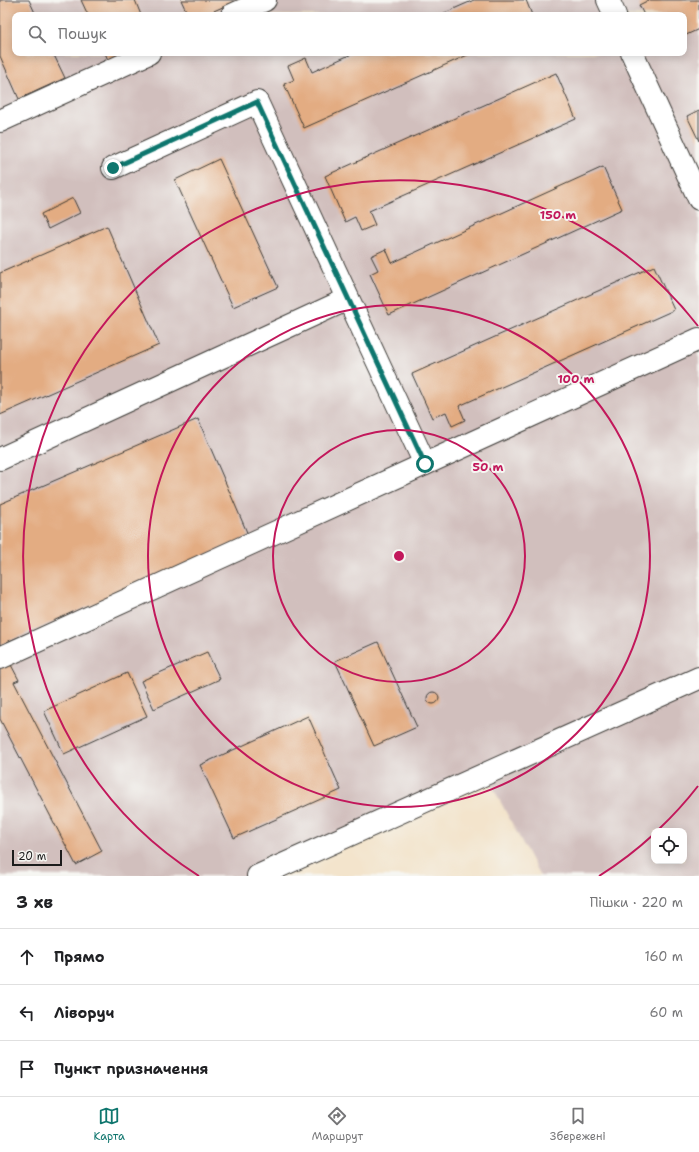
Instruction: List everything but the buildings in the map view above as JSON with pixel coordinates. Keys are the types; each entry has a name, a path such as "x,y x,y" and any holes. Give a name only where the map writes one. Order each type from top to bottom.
{"lane":[{"path":"239,12 265,0"},
{"path":"608,0 614,12"},
{"path":"0,121 142,56"},
{"path":"633,56 699,199"},
{"path":"113,168 257,102 425,464"},
{"path":"0,459 348,299"},
{"path":"0,658 699,339"},
{"path":"258,876 699,678"}],"shaded area":[{"path":"0,0 699,0 699,876 540,876 482,767 245,876 0,876"}],"route":[{"path":"113,168 257,102 425,464"}]}
